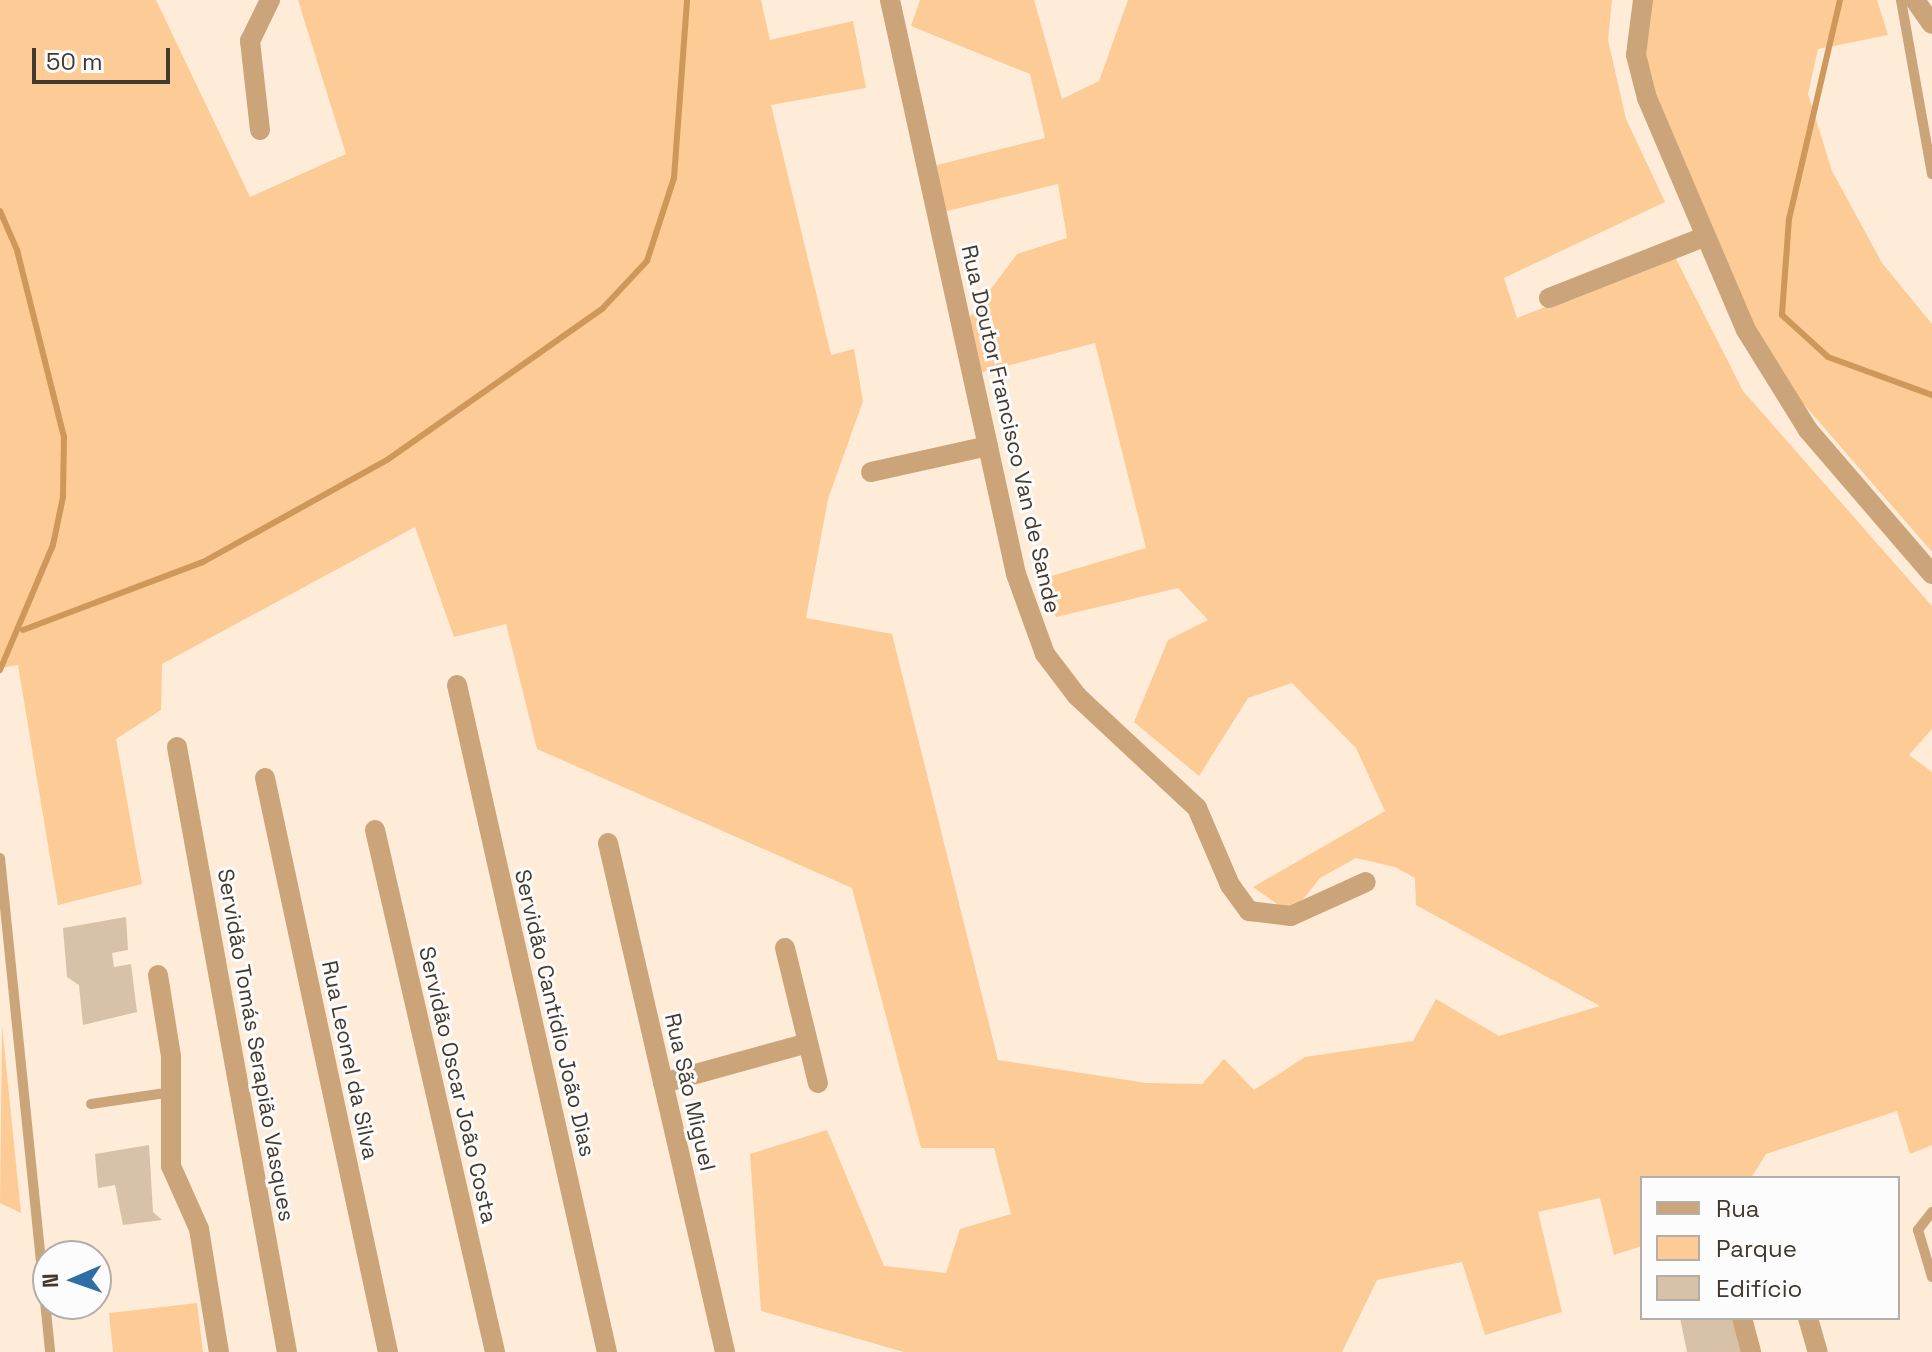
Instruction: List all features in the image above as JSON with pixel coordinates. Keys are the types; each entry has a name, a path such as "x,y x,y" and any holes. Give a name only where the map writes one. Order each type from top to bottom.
{"street":[{"path":"260,130 250,41 270,0"},
{"name":"Rua Doutor Francisco Van de Sande","path":"890,0 1024,604 1045,654 1077,696 1197,808 1239,902 1264,916 1291,916 1366,882"},
{"path":"1643,0 1641,74 1704,237 1786,400 1932,574"},
{"path":"1915,0 1932,24"},
{"path":"1549,298 1704,237"},
{"path":"871,472 988,446"},
{"name":"Servidão Cantídio João Dias","path":"457,685 607,1352"},
{"name":"Servidão Tomás Serapião Vasques","path":"177,747 287,1352"},
{"name":"Rua Leonel da Silva","path":"265,778 388,1352"},
{"name":"Servidão Oscar João Costa","path":"375,830 495,1352"},
{"name":"Rua São Miguel","path":"608,843 725,1352"},
{"path":"785,948 818,1083"},
{"path":"158,975 172,1092 173,1177 199,1229 219,1352"},
{"path":"663,1083 808,1043"},
{"path":"1743,1320 1751,1352"},
{"path":"1809,1320 1818,1352"}],"lane":[{"path":"1901,0 1932,174"},
{"path":"0,858 50,1352"},
{"path":"91,1104 172,1092"},
{"path":"1932,1212 1918,1230 1932,1277"}],"green space":[{"path":"0,0 156,0 250,197 346,154 298,0 761,0 770,40 853,21 866,88 771,105 831,355 854,349 863,401 828,499 806,618 892,634 998,1060 1146,1083 1202,1084 1224,1059 1254,1090 1305,1057 1413,1041 1436,999 1499,1036 1600,1006 1416,905 1415,878 1395,867 1356,858 1320,878 1291,914 1253,887 1385,811 1356,748 1292,683 1248,698 1199,776 1134,722 1168,640 1208,620 1178,588 1056,617 1038,580 1146,548 1095,343 979,373 969,318 1017,254 1067,238 1058,184 943,212 933,166 1045,138 1030,74 911,26 920,0 1034,0 1062,99 1099,81 1128,0 1612,0 1608,40 1626,119 1665,202 1504,278 1517,318 1675,257 1743,391 1932,606 1932,729 1909,755 1932,772 1932,1145 1910,1154 1897,1111 1766,1154 1752,1176 1640,1176 1640,1247 1614,1255 1600,1198 1538,1212 1562,1312 1485,1335 1462,1262 1377,1280 1342,1352 904,1352 761,1311 750,1154 827,1130 884,1266 946,1273 960,1229 1011,1214 994,1148 921,1148 852,888 537,749 506,624 454,637 415,527 162,664 161,710 116,739 142,884 58,905 18,665 0,668"},
{"path":"1647,0 1877,0 1888,35 1818,49 1808,94 1832,171 1882,263 1932,324 1932,552 1774,370 1653,94 1642,53"},
{"path":"2,1025 21,1213 0,1203"},
{"path":"197,1303 203,1352 113,1352 110,1320 112,1313"}],"building":[{"path":"126,917 128,950 112,953 114,967 131,964 137,1012 83,1025 79,985 67,977 63,928"},
{"path":"149,1145 153,1212 162,1220 123,1225 115,1185 98,1188 95,1154"},
{"path":"1680,1320 1735,1320 1742,1352 1687,1352"}],"waterway":[{"path":"23,630 203,562 387,460 603,308 647,261 674,178 687,0"},
{"path":"1840,0 1789,219 1782,315 1828,357 1932,395"},
{"path":"0,211 17,250 64,437 63,497 53,545 0,670"}]}
